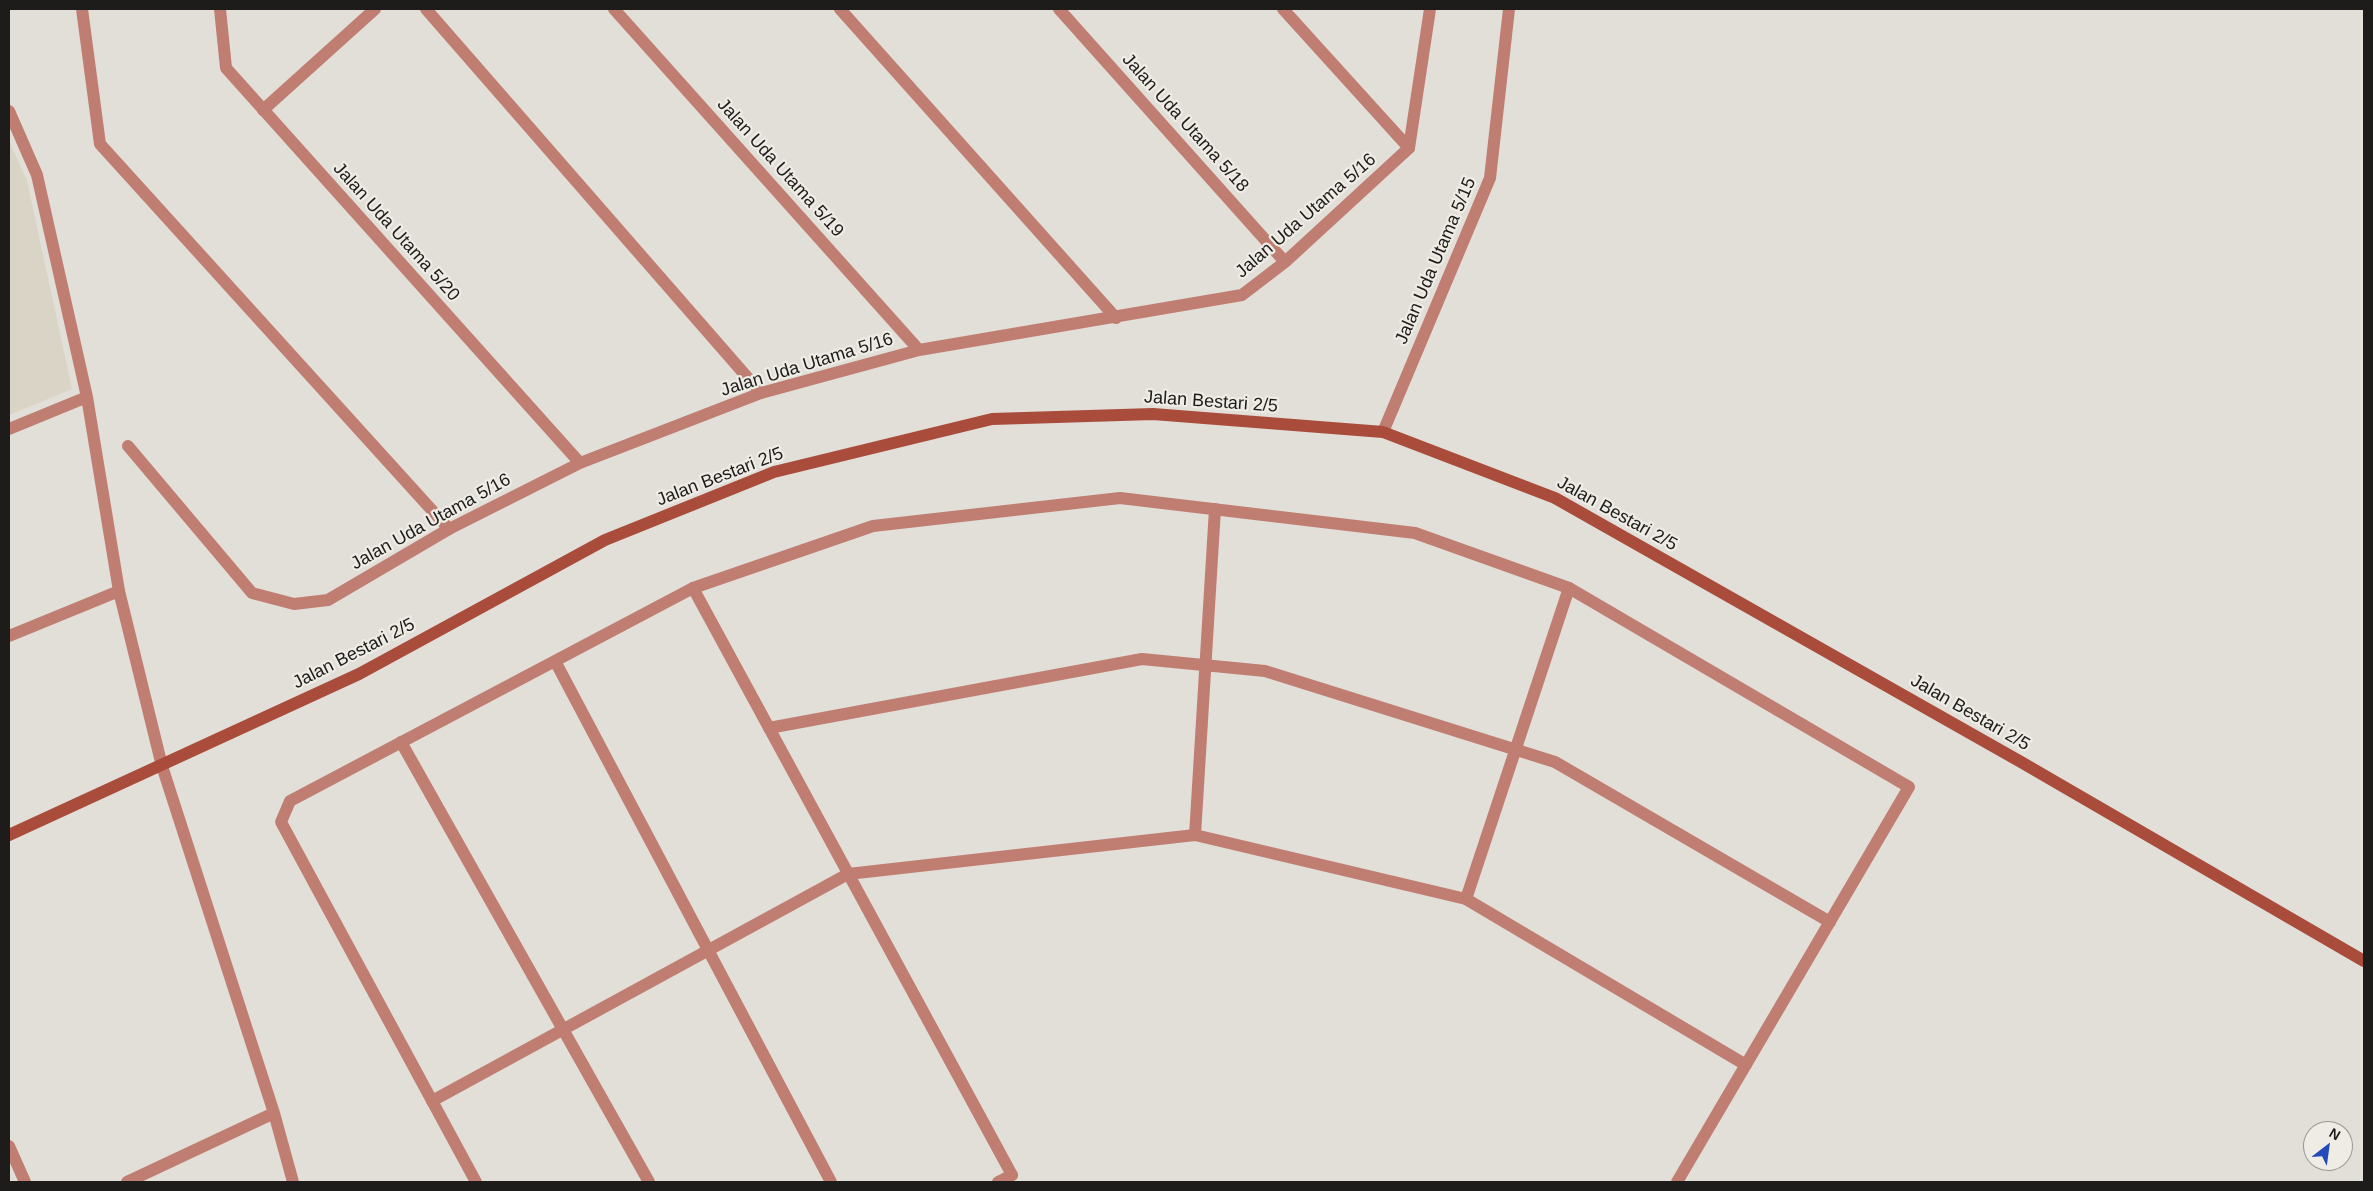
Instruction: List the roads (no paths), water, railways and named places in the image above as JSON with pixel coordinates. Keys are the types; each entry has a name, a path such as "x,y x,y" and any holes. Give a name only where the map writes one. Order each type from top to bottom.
{"street":[{"path":"82,9 100,144 449,529"},
{"name":"Jalan Uda Utama 5/20","path":"220,9 226,68 580,463"},
{"path":"263,110 375,9"},
{"path":"426,9 761,393"},
{"name":"Jalan Uda Utama 5/19","path":"614,9 919,350"},
{"path":"840,9 1116,318"},
{"name":"Jalan Uda Utama 5/18","path":"1059,9 1285,262"},
{"path":"1283,9 1409,148"},
{"path":"1409,148 1430,9"},
{"name":"Jalan Uda Utama 5/15","path":"1383,432 1490,178 1509,9"},
{"path":"9,110 37,175 87,397 119,591 162,766 274,1113 293,1182"},
{"name":"Jalan Uda Utama 5/16","path":"128,446 252,593 294,604 328,600 449,529 580,463 761,393 919,350 1116,318 1242,295 1285,262 1409,148"},
{"path":"9,429 87,397"},
{"name":"Jalan Bestari 2/5","path":"9,835 359,674 605,540 774,472 992,419 1153,414 1383,432 1555,498 2021,762 2364,961"},
{"path":"476,1182 281,822 290,801 693,588 873,526 1120,498 1415,533 1569,588 1909,787 1677,1182"},
{"path":"1194,835 1215,509"},
{"path":"693,588 1012,1175 998,1182"},
{"path":"1466,899 1569,588"},
{"path":"9,636 119,591"},
{"path":"769,728 1142,659 1265,671 1555,762 1830,922"},
{"path":"555,661 831,1182"},
{"path":"400,742 649,1182"},
{"path":"432,1101 848,874 1194,835 1466,899 1746,1065"},
{"path":"127,1182 274,1113"},
{"path":"9,1146 26,1182"}]}
